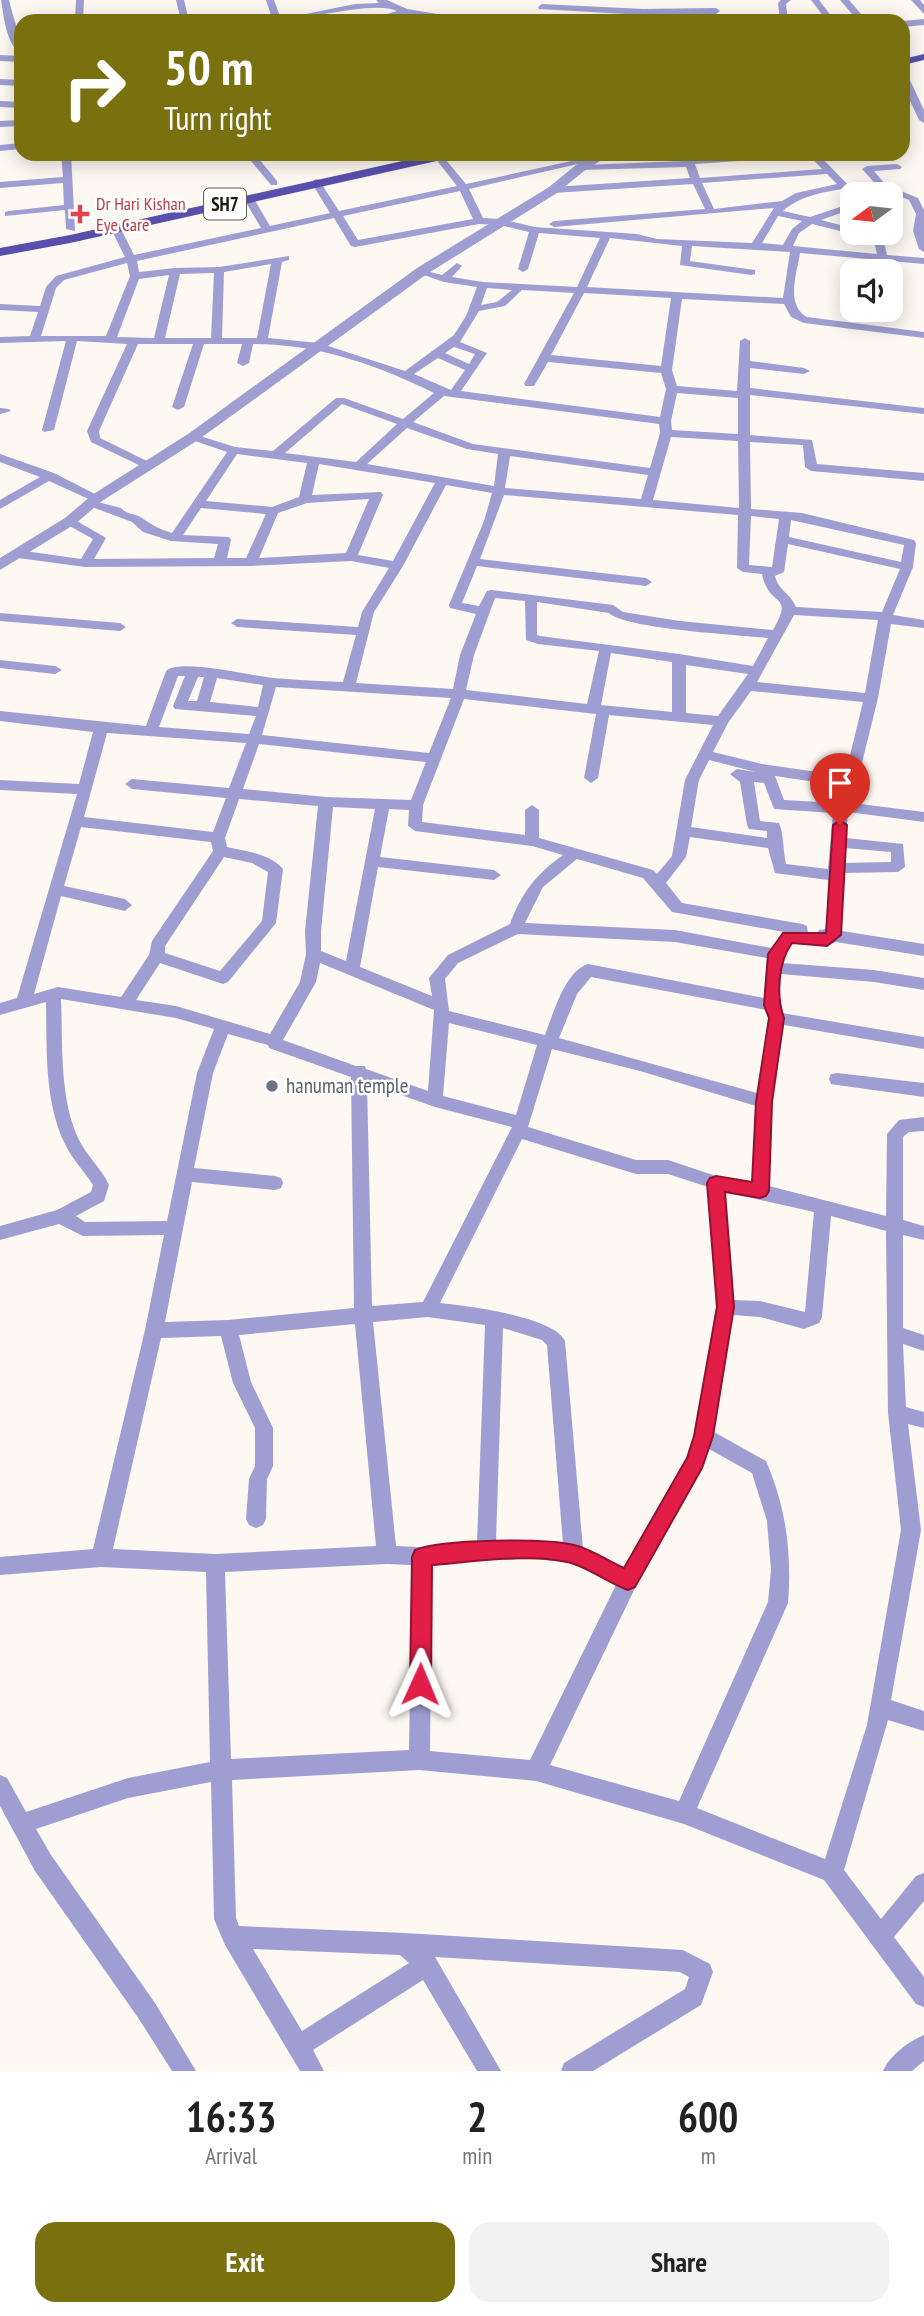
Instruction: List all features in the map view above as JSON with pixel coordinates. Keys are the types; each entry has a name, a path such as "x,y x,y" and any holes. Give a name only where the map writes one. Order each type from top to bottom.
{"main road":[{"name":"SH7","path":"0,243 379,161"},
{"name":"SH7","path":"0,252 70,239 416,161"}],"street":[{"path":"5,0 14,29"},
{"path":"641,0 643,12"},
{"path":"714,0 718,14"},
{"path":"814,0 825,14"},
{"path":"844,0 857,14"},
{"path":"915,0 924,11"},
{"path":"318,14 383,2 405,11 426,14"},
{"path":"540,4 643,12 716,11"},
{"path":"610,10 611,14"},
{"path":"394,14 405,11"},
{"path":"910,88 920,104 924,120"},
{"path":"66,161 71,229"},
{"path":"256,161 274,183"},
{"path":"448,161 479,220"},
{"path":"34,340 51,287 60,278 131,259 580,161"},
{"path":"0,565 193,437 422,271 552,190 593,161"},
{"path":"580,168 665,161"},
{"path":"690,161 711,212"},
{"path":"820,161 840,182"},
{"path":"892,161 897,167 867,169 891,192 910,195 921,214 918,231 924,249"},
{"path":"552,190 829,171"},
{"path":"0,185 66,180"},
{"path":"316,182 338,213 355,244 479,220 531,229 637,237 657,242 760,247 883,259 878,245"},
{"path":"688,242 684,263 750,274 768,221 778,208 802,193 840,187"},
{"path":"249,199 268,229"},
{"path":"9,214 69,207"},
{"path":"531,229 778,208 840,228"},
{"path":"840,211 794,231 788,239 791,250 788,301 794,315 804,320 924,335"},
{"path":"110,340 135,276 131,259 115,227"},
{"path":"523,269 531,229"},
{"path":"530,384 598,258 606,236"},
{"path":"135,276 175,271 219,270 281,258 262,341"},
{"path":"903,260 924,261"},
{"path":"444,279 457,266"},
{"path":"216,342 219,270"},
{"path":"159,341 175,271"},
{"path":"422,271 444,279 483,285 788,301"},
{"path":"406,375 453,343 474,308 483,285"},
{"path":"474,308 500,306 512,297 520,286"},
{"path":"646,503 672,389 666,370 677,295"},
{"path":"0,307 46,309"},
{"path":"48,430 72,338"},
{"path":"0,340 72,338 262,341 319,346 406,375 442,392 665,427 808,442 811,467 924,478"},
{"path":"134,341 93,436 95,440 147,465"},
{"path":"745,341 743,393 746,512 743,568 778,572 786,515"},
{"path":"178,407 199,342"},
{"path":"243,363 248,342"},
{"path":"453,343 482,353 455,392"},
{"path":"435,353 470,369"},
{"path":"543,358 666,370"},
{"path":"744,364 804,371"},
{"path":"672,389 743,393 924,411"},
{"path":"359,466 376,448 442,392"},
{"path":"275,455 340,400 452,442 504,453 654,472"},
{"path":"193,437 234,450 359,466 501,491 786,515 906,540 911,547 907,567 886,618 871,698 843,807 838,842 834,935"},
{"path":"376,448 388,471"},
{"path":"175,538 234,450"},
{"path":"483,611 455,605 494,516 501,491 504,453"},
{"path":"0,458 50,476 94,501 136,519 147,529 175,538 225,540 220,561"},
{"path":"305,499 314,460"},
{"path":"0,505 50,476"},
{"path":"349,686 368,612 397,566 443,480"},
{"path":"199,504 273,511 305,499 377,495 351,557"},
{"path":"251,562 273,511"},
{"path":"70,521 100,538 85,563"},
{"path":"783,539 907,567"},
{"path":"18,554 85,563 251,562 351,557 397,566"},
{"path":"472,562 646,582"},
{"path":"658,883 680,857 692,780 712,757 722,721 748,686 790,611 789,604 771,586 768,572"},
{"path":"675,936 677,908 648,874 532,841 415,826 416,805 459,694 467,655 491,594 613,609 620,615 680,625 778,635"},
{"path":"531,597 531,637 538,640 679,658 755,671"},
{"path":"790,611 886,618 924,624"},
{"path":"0,617 120,626"},
{"path":"237,623 361,631"},
{"path":"591,778 606,648"},
{"path":"679,658 679,718"},
{"path":"0,664 55,670"},
{"path":"151,731 173,671 212,673 231,692 264,712"},
{"path":"202,706 212,673"},
{"path":"191,674 180,705 202,706 231,692 270,682 459,694 722,721"},
{"path":"124,1005 157,956 156,945 219,845 264,712 270,682"},
{"path":"748,686 871,698"},
{"path":"0,716 101,728 328,745 432,758"},
{"path":"23,1004 58,890 101,728"},
{"path":"712,757 849,782"},
{"path":"712,757 747,779 754,825 774,828 774,844 780,869 836,871 898,867 898,848 838,842"},
{"path":"738,775 771,779 779,805 843,807 924,817"},
{"path":"132,783 326,802 416,805"},
{"path":"0,785 85,789"},
{"path":"274,1041 307,982 314,954 313,931 326,802"},
{"path":"352,968 383,802"},
{"path":"532,810 532,841"},
{"path":"77,821 219,845 276,869 269,923 223,978 157,956"},
{"path":"683,831 774,844"},
{"path":"516,928 527,897 546,874 577,852"},
{"path":"370,861 494,875"},
{"path":"58,890 125,905"},
{"path":"677,908 924,950"},
{"path":"435,1100 440,1011 437,978 453,959 516,928 675,936 774,961 924,984"},
{"path":"760,1191 764,1102 774,1011 774,961 788,937 827,940 834,935"},
{"path":"314,954 352,968 440,1011 764,1102"},
{"path":"924,1043 588,970 570,991 548,1041 518,1131 636,1167 668,1167 716,1183 760,1191 924,1233"},
{"path":"0,1233 61,1216 98,1196 101,1185 72,1143 64,1120 57,1082 53,993"},
{"path":"0,1009 53,993 93,997 124,1005 176,1012 274,1041 275,1044 359,1071 435,1100 522,1123"},
{"path":"101,1558 154,1330 172,1228 205,1073 223,1027"},
{"path":"359,1071 363,1315 387,1555"},
{"path":"837,1079 924,1090"},
{"path":"428,1309 522,1123"},
{"path":"832,1872 880,1707 911,1530 897,1413 894,1334 897,1226 895,1134 905,1125 924,1124"},
{"path":"184,1174 275,1183"},
{"path":"536,1772 628,1581 695,1461 704,1436 726,1307 716,1183"},
{"path":"726,1307 760,1309 804,1321 813,1317 823,1208"},
{"path":"61,1216 83,1229 172,1228"},
{"path":"154,1330 228,1328 428,1309 494,1318 548,1334 556,1341 574,1554"},
{"path":"486,1551 494,1318"},
{"path":"228,1328 242,1383 264,1428 264,1466 258,1479 256,1519"},
{"path":"894,1334 924,1342"},
{"path":"897,1413 924,1420"},
{"path":"684,1813 778,1603 781,1570 777,1521 759,1467 704,1436"},
{"path":"0,1566 101,1558 215,1563 387,1555 422,1557 535,1550 574,1554 628,1581"},
{"path":"419,1760 422,1557"},
{"path":"215,1563 225,1919 313,2071"},
{"path":"880,1707 924,1721"},
{"path":"21,1824 128,1788 221,1770 419,1760 536,1772 684,1813 832,1872 924,1996"},
{"path":"0,1785 43,1863 147,2011 185,2071"},
{"path":"881,1936 924,1884"},
{"path":"233,1937 405,1944 683,1961 702,1972 693,1997 572,2071"},
{"path":"405,1944 427,1965 490,2071"},
{"path":"300,2045 427,1965"},
{"path":"894,2071 924,2046"}],"place":[{"name":"Dr Hari Kishan Eye Care","path":"80,214"},
{"name":"hanuman temple","path":"272,1086"}],"route":[{"path":"420,1684 422,1557 535,1550 574,1554 628,1581 695,1461 704,1436 726,1307 716,1183 760,1191 764,1102 776,1018 771,1005 775,954 788,937 827,940 834,935 835,875 840,825"}]}
